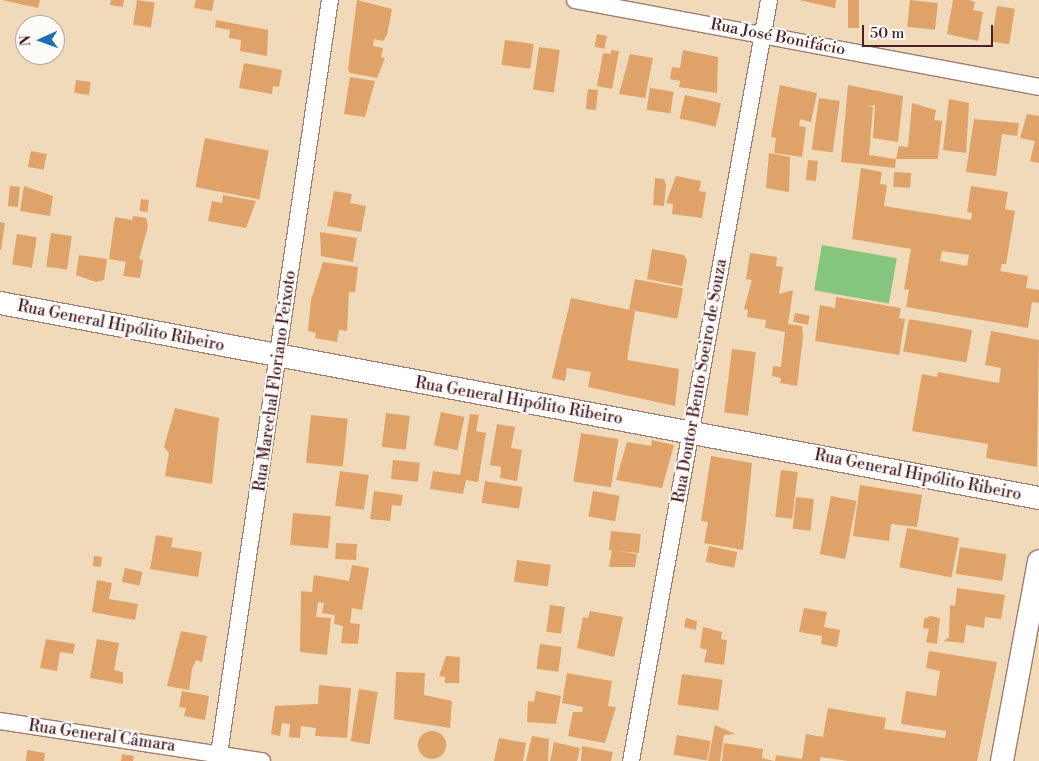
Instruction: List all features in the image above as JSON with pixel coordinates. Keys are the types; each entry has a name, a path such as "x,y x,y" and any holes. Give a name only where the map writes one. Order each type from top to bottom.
{"street":[{"name":"Rua Marechal Floriano Peixoto","path":"218,757 279,356 330,0"},
{"name":"Rua José Bonifácio","path":"575,0 1039,87"},
{"name":"Rua Doutor Bento Soeiro de Souza","path":"630,761 769,0"},
{"name":"Rua General Hipólito Ribeiro","path":"0,303 1039,498"},
{"path":"1002,761 1035,600 1039,561"},
{"name":"Rua General Câmara","path":"0,721 218,757 262,761"}],"green space":[{"path":"822,245 897,258 889,303 814,290"}],"building":[{"path":"2,0 40,0 38,8"},
{"path":"111,0 124,0 123,7 110,5"},
{"path":"137,0 155,3 151,28 133,25"},
{"path":"196,0 214,0 212,11 194,8"},
{"path":"357,0 392,9 387,35 383,41 374,39 373,46 383,48 381,57 385,58 377,78 350,73 348,69"},
{"path":"799,0 836,0 835,8"},
{"path":"848,0 859,0 859,28 848,28"},
{"path":"910,0 938,3 935,30 907,27"},
{"path":"953,0 975,2 973,10 983,12 978,41 947,34"},
{"path":"997,6 1015,9 1009,44 991,42"},
{"path":"216,20 268,30 267,56 240,51 241,40 229,38 230,30 215,27"},
{"path":"597,34 607,36 604,49 595,47"},
{"path":"505,40 534,44 530,69 502,65"},
{"path":"539,47 560,50 554,93 533,90"},
{"path":"611,50 619,51 612,89 597,86 603,53 611,54"},
{"path":"683,50 718,57 717,93 679,87 680,81 670,79 672,67 680,68"},
{"path":"630,54 653,58 645,98 619,94"},
{"path":"244,63 282,70 279,87 273,86 272,94 239,88"},
{"path":"350,77 375,81 365,117 344,114"},
{"path":"76,80 91,82 89,95 74,93"},
{"path":"780,85 817,93 811,122 800,119 799,126 806,127 802,157 774,153 776,138 771,137"},
{"path":"848,85 903,96 898,142 873,138 875,105 867,107 873,107 869,155 896,159 895,168 841,162"},
{"path":"650,88 674,92 670,113 647,110"},
{"path":"588,89 598,90 596,110 586,109"},
{"path":"685,95 721,103 716,127 680,118"},
{"path":"819,98 840,101 833,152 812,149"},
{"path":"949,99 969,103 966,153 943,150"},
{"path":"912,103 936,110 934,120 942,121 938,159 896,159 899,146 908,147"},
{"path":"1027,114 1039,116 1039,163 1030,161 1035,141 1020,138"},
{"path":"974,119 1019,123 1017,136 1002,134 996,176 966,172"},
{"path":"205,138 269,150 259,199 195,187"},
{"path":"31,151 47,154 44,170 28,167"},
{"path":"769,153 790,157 789,192 766,188"},
{"path":"808,160 818,161 816,181 806,180"},
{"path":"861,168 882,172 880,184 887,185 884,206 971,220 972,213 967,212 971,186 1008,192 1005,209 1015,211 1006,264 1002,264 1000,271 1028,276 1026,288 1039,290 1039,303 1032,302 1028,328 906,307 909,290 904,289 911,249 852,239","holes":["942,251 969,255 967,266 940,261"]},
{"path":"894,172 911,173 910,188 893,187"},
{"path":"676,176 701,181 699,191 706,192 702,218 672,214 673,204 666,203"},
{"path":"655,178 664,179 666,185 664,206 653,205"},
{"path":"10,186 20,187 18,207 8,206"},
{"path":"24,186 53,196 50,216 20,211"},
{"path":"334,191 352,194 350,203 366,206 361,232 327,226"},
{"path":"223,195 256,201 246,228 208,221 212,201 222,203"},
{"path":"141,199 149,200 147,212 140,211"},
{"path":"133,216 146,218 148,226 139,259 143,260 140,278 123,276 126,262 109,259 115,217 132,220"},
{"path":"0,222 5,223 1,250 0,250"},
{"path":"320,232 357,238 353,262 321,256"},
{"path":"51,233 72,236 67,270 46,267"},
{"path":"17,234 37,237 32,268 12,265"},
{"path":"652,249 684,255 687,261 682,286 647,279"},
{"path":"750,253 777,257 776,266 783,267 779,294 793,290 788,324 802,326 803,337 797,386 780,383 781,378 772,376 773,366 781,367 785,332 765,328 766,320 747,317 748,310 744,309 752,280 746,279"},
{"path":"79,255 107,259 104,280 96,282 76,275"},
{"path":"323,262 358,267 355,292 349,292 347,331 339,330 337,342 315,338 316,333 308,331 311,300"},
{"path":"635,279 683,288 677,319 629,309"},
{"path":"836,297 901,308 899,318 905,319 899,355 815,341 820,305 835,308"},
{"path":"571,298 635,311 627,360 679,369 675,406 588,387 591,372 567,368 565,381 552,378"},
{"path":"795,313 810,316 808,325 793,322"},
{"path":"909,319 972,330 966,363 903,351"},
{"path":"991,331 1039,340 1037,467 986,458 988,444 912,431 922,374 937,377 938,372 999,383 1001,368 985,365"},
{"path":"732,349 756,352 748,415 724,413"},
{"path":"175,408 219,418 212,484 165,476 169,453 164,447"},
{"path":"441,412 464,417 457,450 434,445"},
{"path":"386,413 410,416 406,450 382,447"},
{"path":"470,414 479,415 476,431 486,433 478,482 466,480 463,494 430,489 433,471 460,475"},
{"path":"311,415 348,419 343,467 306,463"},
{"path":"497,424 515,427 511,448 522,450 517,481 500,478 501,467 490,465"},
{"path":"581,433 619,439 611,487 573,481"},
{"path":"652,440 674,445 662,488 616,480 627,442 651,446"},
{"path":"711,456 752,463 743,550 704,543 708,522 701,521"},
{"path":"393,460 420,463 418,482 391,479"},
{"path":"781,470 798,472 792,519 775,517"},
{"path":"340,471 369,475 364,510 335,506"},
{"path":"485,481 523,487 519,509 482,503"},
{"path":"860,485 922,495 917,527 891,524 889,541 853,536"},
{"path":"374,491 403,495 401,506 392,505 390,521 370,519"},
{"path":"593,491 620,496 615,521 588,517"},
{"path":"831,496 857,501 845,559 820,554"},
{"path":"796,497 814,499 811,531 793,529"},
{"path":"293,513 331,516 328,548 290,545"},
{"path":"907,528 959,538 951,577 899,567"},
{"path":"611,531 641,534 639,553 609,550"},
{"path":"156,535 173,538 171,547 202,552 198,577 150,569"},
{"path":"336,543 357,544 356,560 335,559"},
{"path":"709,546 737,552 734,568 706,562"},
{"path":"960,547 1006,554 1002,581 956,574"},
{"path":"612,550 637,554 635,567 609,567"},
{"path":"94,556 102,557 101,567 93,566"},
{"path":"517,560 551,565 548,587 514,582"},
{"path":"352,565 369,568 362,610 352,608 350,623 360,624 358,644 341,643 343,626 334,624 335,615 322,613 324,603 318,602 316,617 331,618 327,655 300,652 301,591 312,592 314,575 349,581"},
{"path":"125,568 143,572 139,586 122,582"},
{"path":"97,580 112,583 109,599 138,604 135,620 92,612"},
{"path":"957,588 1005,595 1001,619 985,617 984,628 966,625 964,643 944,641 949,637 950,605 955,606"},
{"path":"550,605 565,607 561,634 546,632"},
{"path":"804,608 827,612 824,627 840,630 837,647 821,644 822,636 799,632"},
{"path":"590,611 623,617 614,657 577,648 583,617 588,618"},
{"path":"931,616 940,618 937,644 926,642 929,629 923,628 924,619"},
{"path":"686,618 697,621 696,630 684,627"},
{"path":"703,627 722,632 721,639 727,640 724,665 704,662 707,650 700,648"},
{"path":"181,631 207,636 202,662 196,660 192,669 189,690 167,686"},
{"path":"46,639 75,644 73,654 60,652 57,671 40,668"},
{"path":"97,639 119,643 114,670 123,672 123,684 90,678"},
{"path":"540,644 562,647 558,672 537,669"},
{"path":"929,651 997,662 977,761 848,761 820,757 820,761 775,761 776,755 802,759 806,734 823,737 828,708 886,718 884,729 945,738 946,731 901,724 906,691 936,696 940,671 926,668"},
{"path":"446,656 460,657 459,683 445,683 445,677 439,676"},
{"path":"396,672 425,673 424,695 452,701 450,728 394,719"},
{"path":"567,673 612,681 608,706 616,707 605,743 568,736 573,712 582,712 583,707 562,703"},
{"path":"682,674 723,680 718,710 678,705"},
{"path":"319,685 351,688 347,738 315,736 316,728 301,726 300,738 289,737 290,724 282,723 280,736 271,734 275,706 318,704"},
{"path":"359,689 378,692 369,744 351,741"},
{"path":"182,691 209,696 205,720 184,716 186,708 179,707"},
{"path":"536,691 561,696 556,724 527,722 528,701 534,702"},
{"path":"715,725 735,734 724,735 720,761 708,761"},
{"path":"432,731 442,735 446,745 442,755 432,759 422,755 418,745 422,735"},
{"path":"677,735 710,741 707,761 674,755"},
{"path":"532,736 549,739 548,761 526,761"},
{"path":"499,738 526,743 523,761 494,761"},
{"path":"554,742 580,748 577,761 550,761"},
{"path":"724,743 763,749 762,758 774,761 722,761"},
{"path":"582,746 613,752 611,761 581,761"},
{"path":"27,750 45,753 44,761 26,761"},
{"path":"122,754 134,756 133,761 121,761"}]}
